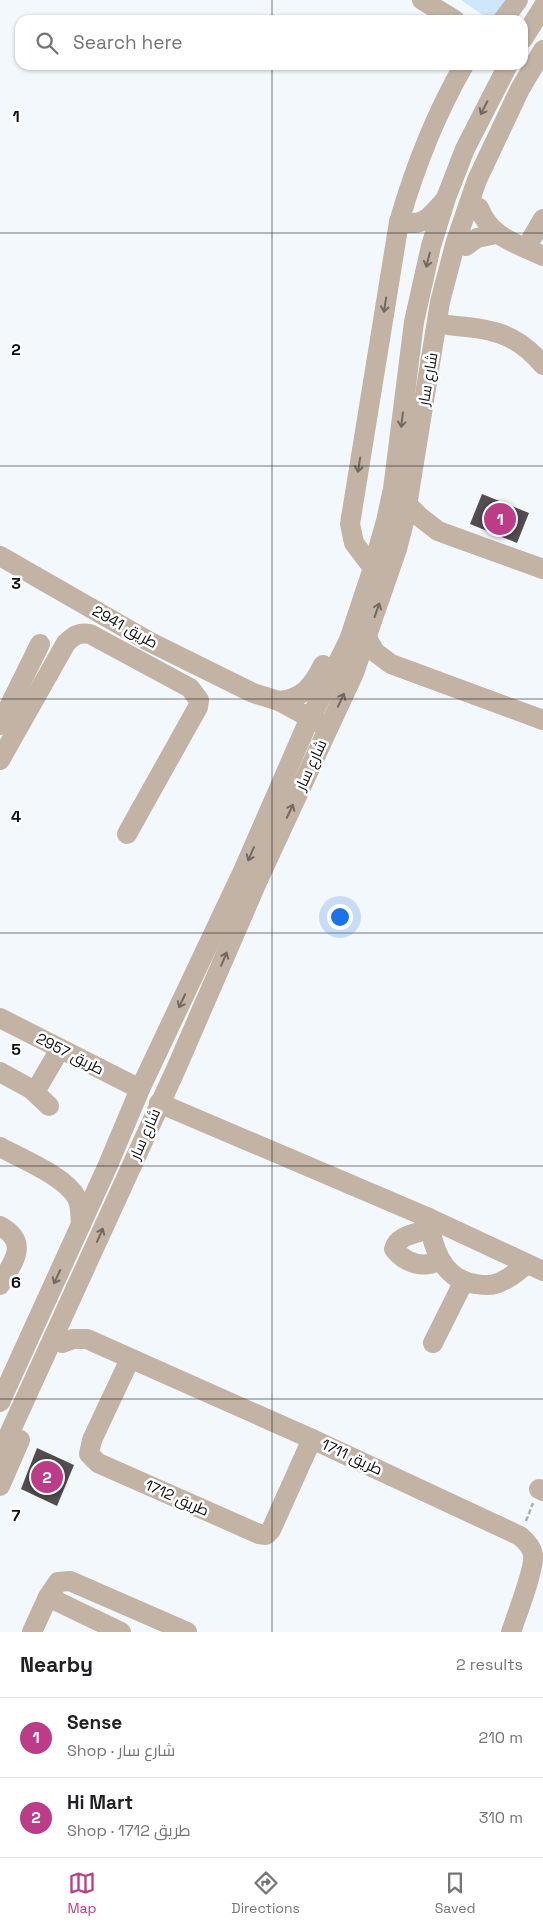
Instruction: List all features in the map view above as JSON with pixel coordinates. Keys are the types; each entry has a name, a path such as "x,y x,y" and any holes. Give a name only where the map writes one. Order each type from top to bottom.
{"street":[{"path":"422,0 446,15"},
{"path":"507,15 518,0"},
{"path":"528,29 543,7"},
{"name":"شارع سار","path":"0,1454 176,1069 258,880 354,673 397,549 408,504 440,302 456,241 477,180 520,89 543,50"},
{"path":"373,568 354,543 351,537 350,524 399,222 427,139 461,70"},
{"name":"شارع سار","path":"0,1402 6,1377 81,1225 140,1089 243,871 308,724 348,640 362,604 386,521 393,489 414,322 432,246 446,198 468,142 501,71"},
{"path":"425,398 431,394 438,382 448,325 466,246 479,208 510,132 543,72"},
{"path":"399,222 416,224 426,220 446,198"},
{"path":"479,208 486,222 496,234 535,252 543,220"},
{"path":"466,246 477,238 496,234"},
{"path":"448,325 494,330 514,339 543,365"},
{"path":"408,504 420,517 438,530 543,569"},
{"path":"397,549 414,535 430,530 438,530"},
{"name":"طريق 2941","path":"0,556 150,642 253,693 279,701 308,724"},
{"path":"279,701 296,698 311,686 346,622 362,604"},
{"path":"0,760 66,644 74,635 90,634 190,688 198,700 198,706 127,834"},
{"path":"367,638 375,652 391,664 543,720"},
{"path":"139,661 150,642"},
{"path":"0,725 40,644"},
{"path":"354,673 375,665 391,664"},
{"name":"طريق 2941","path":"253,693 273,711 326,733"},
{"name":"طريق 2957","path":"0,1018 140,1089"},
{"path":"0,1072 42,1099 60,1049"},
{"path":"159,1103 535,1268"},
{"path":"0,1147 61,1180 76,1196 80,1206 81,1225"},
{"path":"61,1180 82,1180 96,1174 108,1165"},
{"path":"430,1223 440,1260 453,1276 463,1282 484,1285 495,1284 535,1268"},
{"path":"430,1223 401,1238 394,1249 406,1260 418,1264 431,1264 440,1260"},
{"path":"0,1226 14,1237 17,1245 17,1254 0,1285"},
{"path":"0,1486 89,1282 89,1259"},
{"path":"433,1343 463,1282"},
{"path":"74,1315 79,1328 87,1339"},
{"path":"62,1343 73,1339 87,1339"},
{"name":"طريق 1711","path":"87,1339 312,1439 520,1536"},
{"name":"طريق 1712","path":"130,1359 92,1440 89,1454 98,1463 259,1534 266,1535 271,1530 312,1439"},
{"path":"511,1632 533,1563 532,1550 520,1536"},
{"path":"32,1632 48,1597 58,1582 70,1581 187,1632"},
{"path":"48,1597 121,1632"}],"path":[{"path":"520,1536 541,1490"}],"shaded area":[{"path":"461,0 518,0 508,15 483,15"}],"building":[{"path":"482,494 529,513 517,543 470,524"},
{"path":"37,1448 74,1465 57,1506 21,1489"}],"place":[{"name":"Sense","path":"500,519"},
{"name":"Hi Mart","path":"47,1477"}]}
